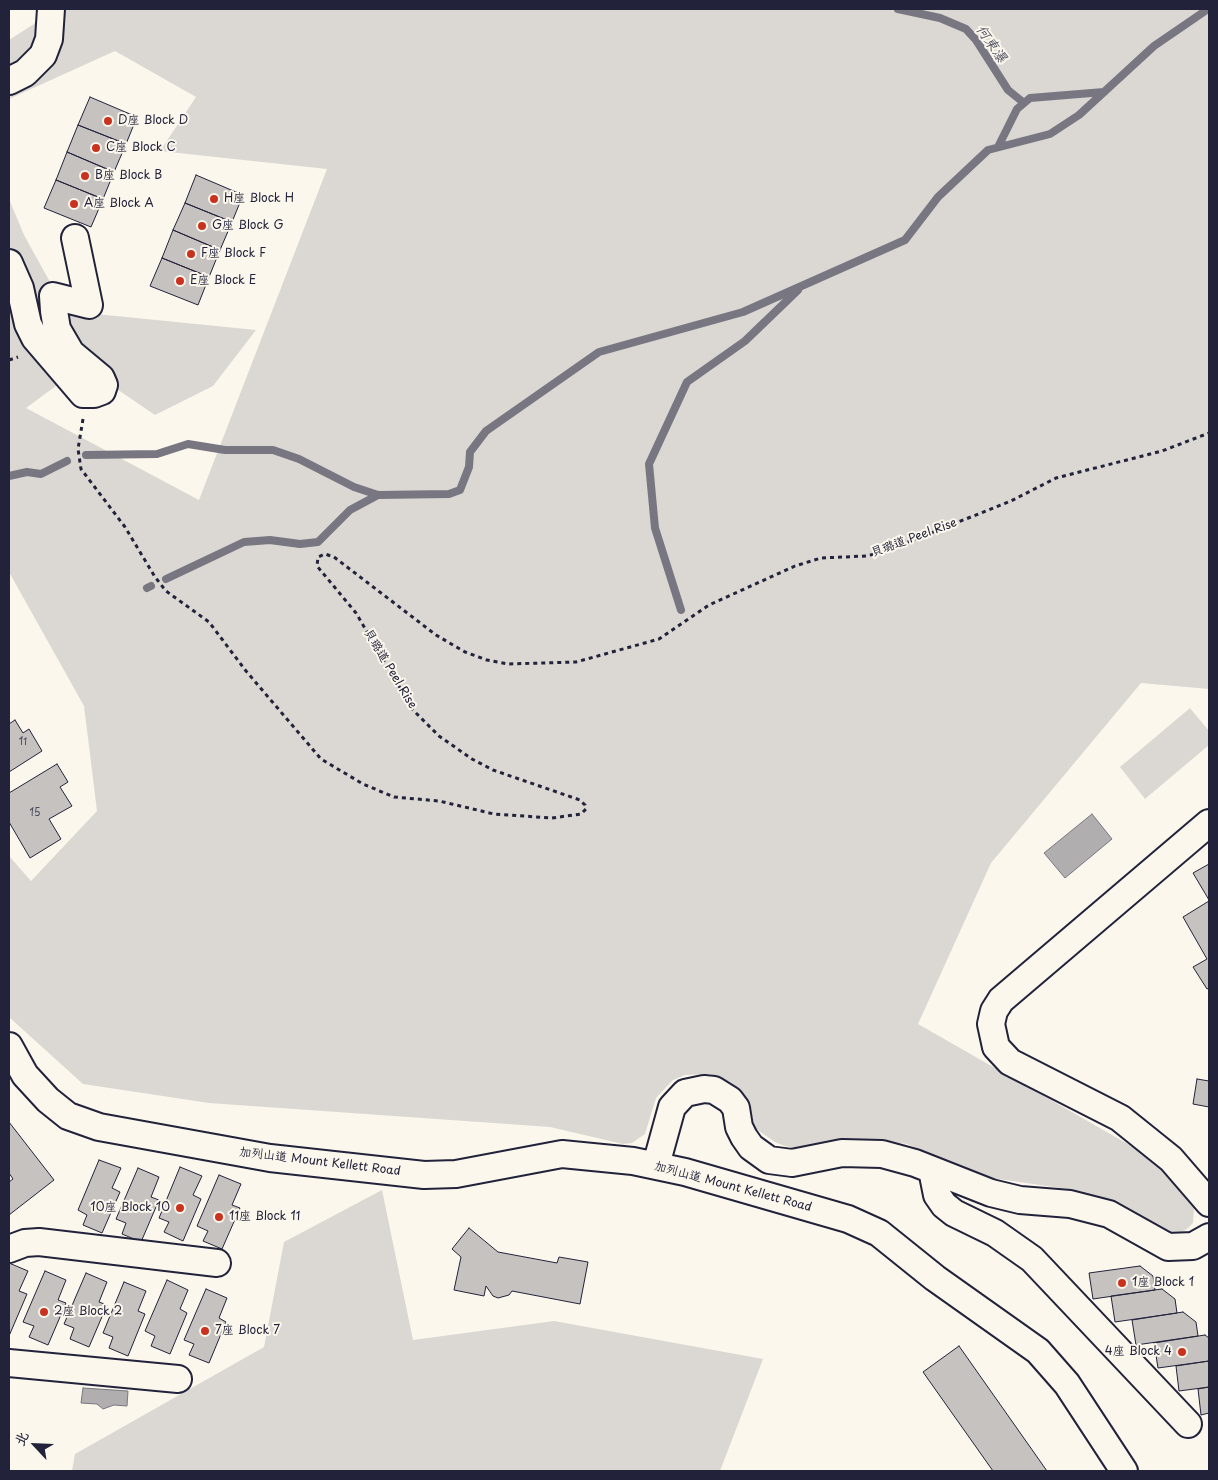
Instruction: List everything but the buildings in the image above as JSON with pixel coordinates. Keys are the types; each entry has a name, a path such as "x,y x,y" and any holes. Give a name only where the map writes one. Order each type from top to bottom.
{"street":[{"path":"9,81 32,68 43,55 49,39 51,9"},
{"path":"9,263 20,288 28,324 34,338 83,394 102,391 104,385 101,378 71,353 57,329 53,296 89,304 75,238"},
{"path":"1209,823 1001,1000 994,1011 991,1024 996,1046 1010,1062 1120,1118 1171,1159 1209,1203"},
{"name":"加列山道 Mount Kellett Road","path":"9,1046 25,1075 58,1109 81,1122 118,1131 270,1158 424,1175 456,1174 562,1154 656,1165 848,1219 879,1233 913,1261 1027,1342 1047,1360 1067,1384 1124,1471"},
{"path":"656,1165 672,1108 685,1093 704,1088 714,1090 730,1100 736,1108 744,1137 751,1147 769,1160 792,1163 833,1155 862,1153 899,1158 991,1193 1020,1200 1070,1204 1109,1214 1168,1247 1193,1246 1209,1237"},
{"path":"932,1170 936,1194 944,1205 954,1213 995,1233 1032,1259 1188,1424"},
{"path":"9,1248 25,1243 39,1242 217,1263"},
{"path":"9,1363 178,1380"}],"path":[{"name":"貝璐道 Peel Rise","path":"83,394 84,408 78,455 86,477 125,527 161,585 209,622 252,678 321,759 364,784 394,797 439,801 484,813 552,818 580,814 586,809 585,805 580,800 493,770 452,746 432,729 413,710 348,601 316,566 318,557 325,554 334,557 436,635 465,652 486,660 508,664 576,662 659,639 709,605 795,566 821,558 866,556 883,552 1011,501 1061,476 1162,451 1209,433"}],"shaded area":[{"path":"44,9 1209,9 1209,689 1141,683 991,863 918,1024 1154,1159 1181,1186 1194,1207 1193,1223 1187,1229 1182,1232 1169,1232 1142,1217 1094,1197 1067,1189 992,1178 907,1144 868,1139 798,1149 785,1146 775,1142 756,1129 738,1091 720,1077 709,1074 685,1075 673,1080 656,1098 645,1134 632,1143 623,1144 550,1127 209,1103 83,1084 9,1017 9,856 31,881 97,811 84,706 9,572 9,199 24,235 66,311 256,330 213,386 155,415 83,366 26,408 199,500 327,169 160,151 196,97 115,51 9,99 9,40 34,24"},
{"path":"1190,708 1209,731 1209,745 1145,799 1120,767"},
{"path":"1092,814 1112,839 1065,878 1044,853"},
{"path":"382,1190 413,1340 554,1321 763,1359 720,1471 72,1471 75,1454 264,1347 284,1242"},
{"path":"83,1388 128,1391 127,1406 114,1405 103,1409 97,1404 81,1403"}],"waterway":[{"name":"何東瀑","path":"898,9 940,18 966,29 976,40 1008,90 1024,103"},
{"path":"86,455 157,454 188,444 225,450 273,450 299,459 354,487 378,495 449,494 460,490 469,467 470,452 486,431 599,352 743,312 905,240 938,197 988,150 1050,134 1079,115 1154,46 1208,9"},
{"path":"998,147 1017,109 1030,98 1104,92"},
{"path":"681,610 655,528 649,464 687,382 745,341 798,290"},
{"path":"9,476 27,472 41,474 67,461"},
{"path":"166,579 244,542 270,540 300,544 318,542 350,510 378,495"},
{"path":"147,588 151,586"}],"place":[{"name":"D座 Block D","path":"108,121"},
{"name":"C座 Block C","path":"96,148"},
{"name":"B座 Block B","path":"85,176"},
{"name":"H座 Block H","path":"214,199"},
{"name":"A座 Block A","path":"74,204"},
{"name":"G座 Block G","path":"202,226"},
{"name":"F座 Block F","path":"191,254"},
{"name":"E座 Block E","path":"180,281"},
{"name":"10座 Block 10","path":"180,1208"},
{"name":"11座 Block 11","path":"219,1217"},
{"name":"1座 Block 1","path":"1122,1283"},
{"name":"2座 Block 2","path":"44,1312"},
{"name":"7座 Block 7","path":"205,1331"},
{"name":"4座 Block 4","path":"1182,1352"}]}
